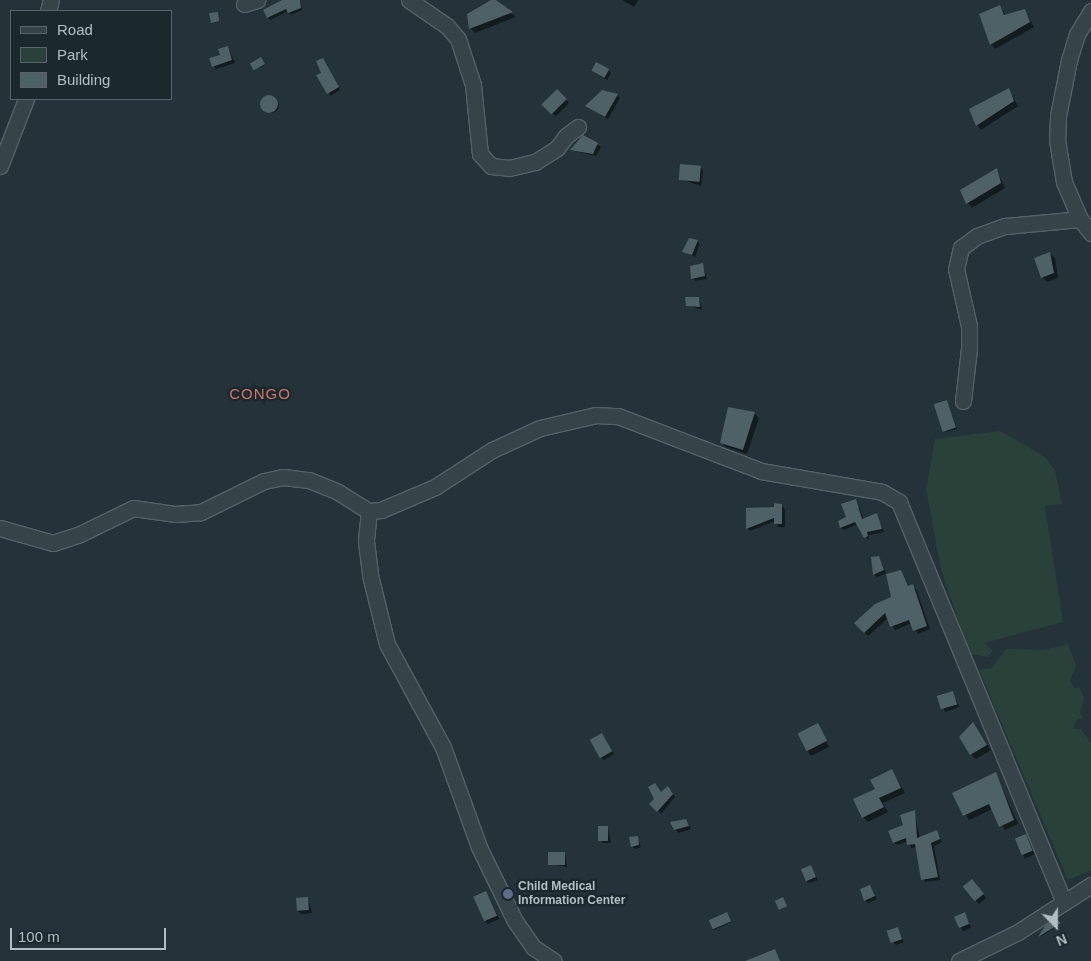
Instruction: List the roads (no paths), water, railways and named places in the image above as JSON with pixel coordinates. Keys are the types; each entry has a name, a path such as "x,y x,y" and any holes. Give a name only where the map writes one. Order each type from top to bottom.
{"street":[{"path":"409,0 447,26 458,39 473,85 480,154 491,166 509,168 535,162 557,148 566,136 578,127"},
{"path":"1091,11 1077,34 1058,116 1064,182 1080,219 1091,233"},
{"path":"0,166 26,100"},
{"path":"962,401 969,348 969,326 956,269 961,248 977,236 1004,226 1080,219"},
{"path":"0,528 53,542 78,535 133,508 175,514 202,512 264,481 283,477 309,480 338,492 369,511 404,502 435,487 492,450 540,428 596,415 618,416 760,471 882,492 899,502 1064,902"},
{"path":"369,511 366,541 370,574 387,644 443,747 479,846 515,921 533,947 554,961"},
{"path":"960,961 1018,932 1091,885"}],"place":[{"name":"Child Medical Information Center","path":"508,894"}],"district":[{"name":"CONGO","path":"260,394"}]}
